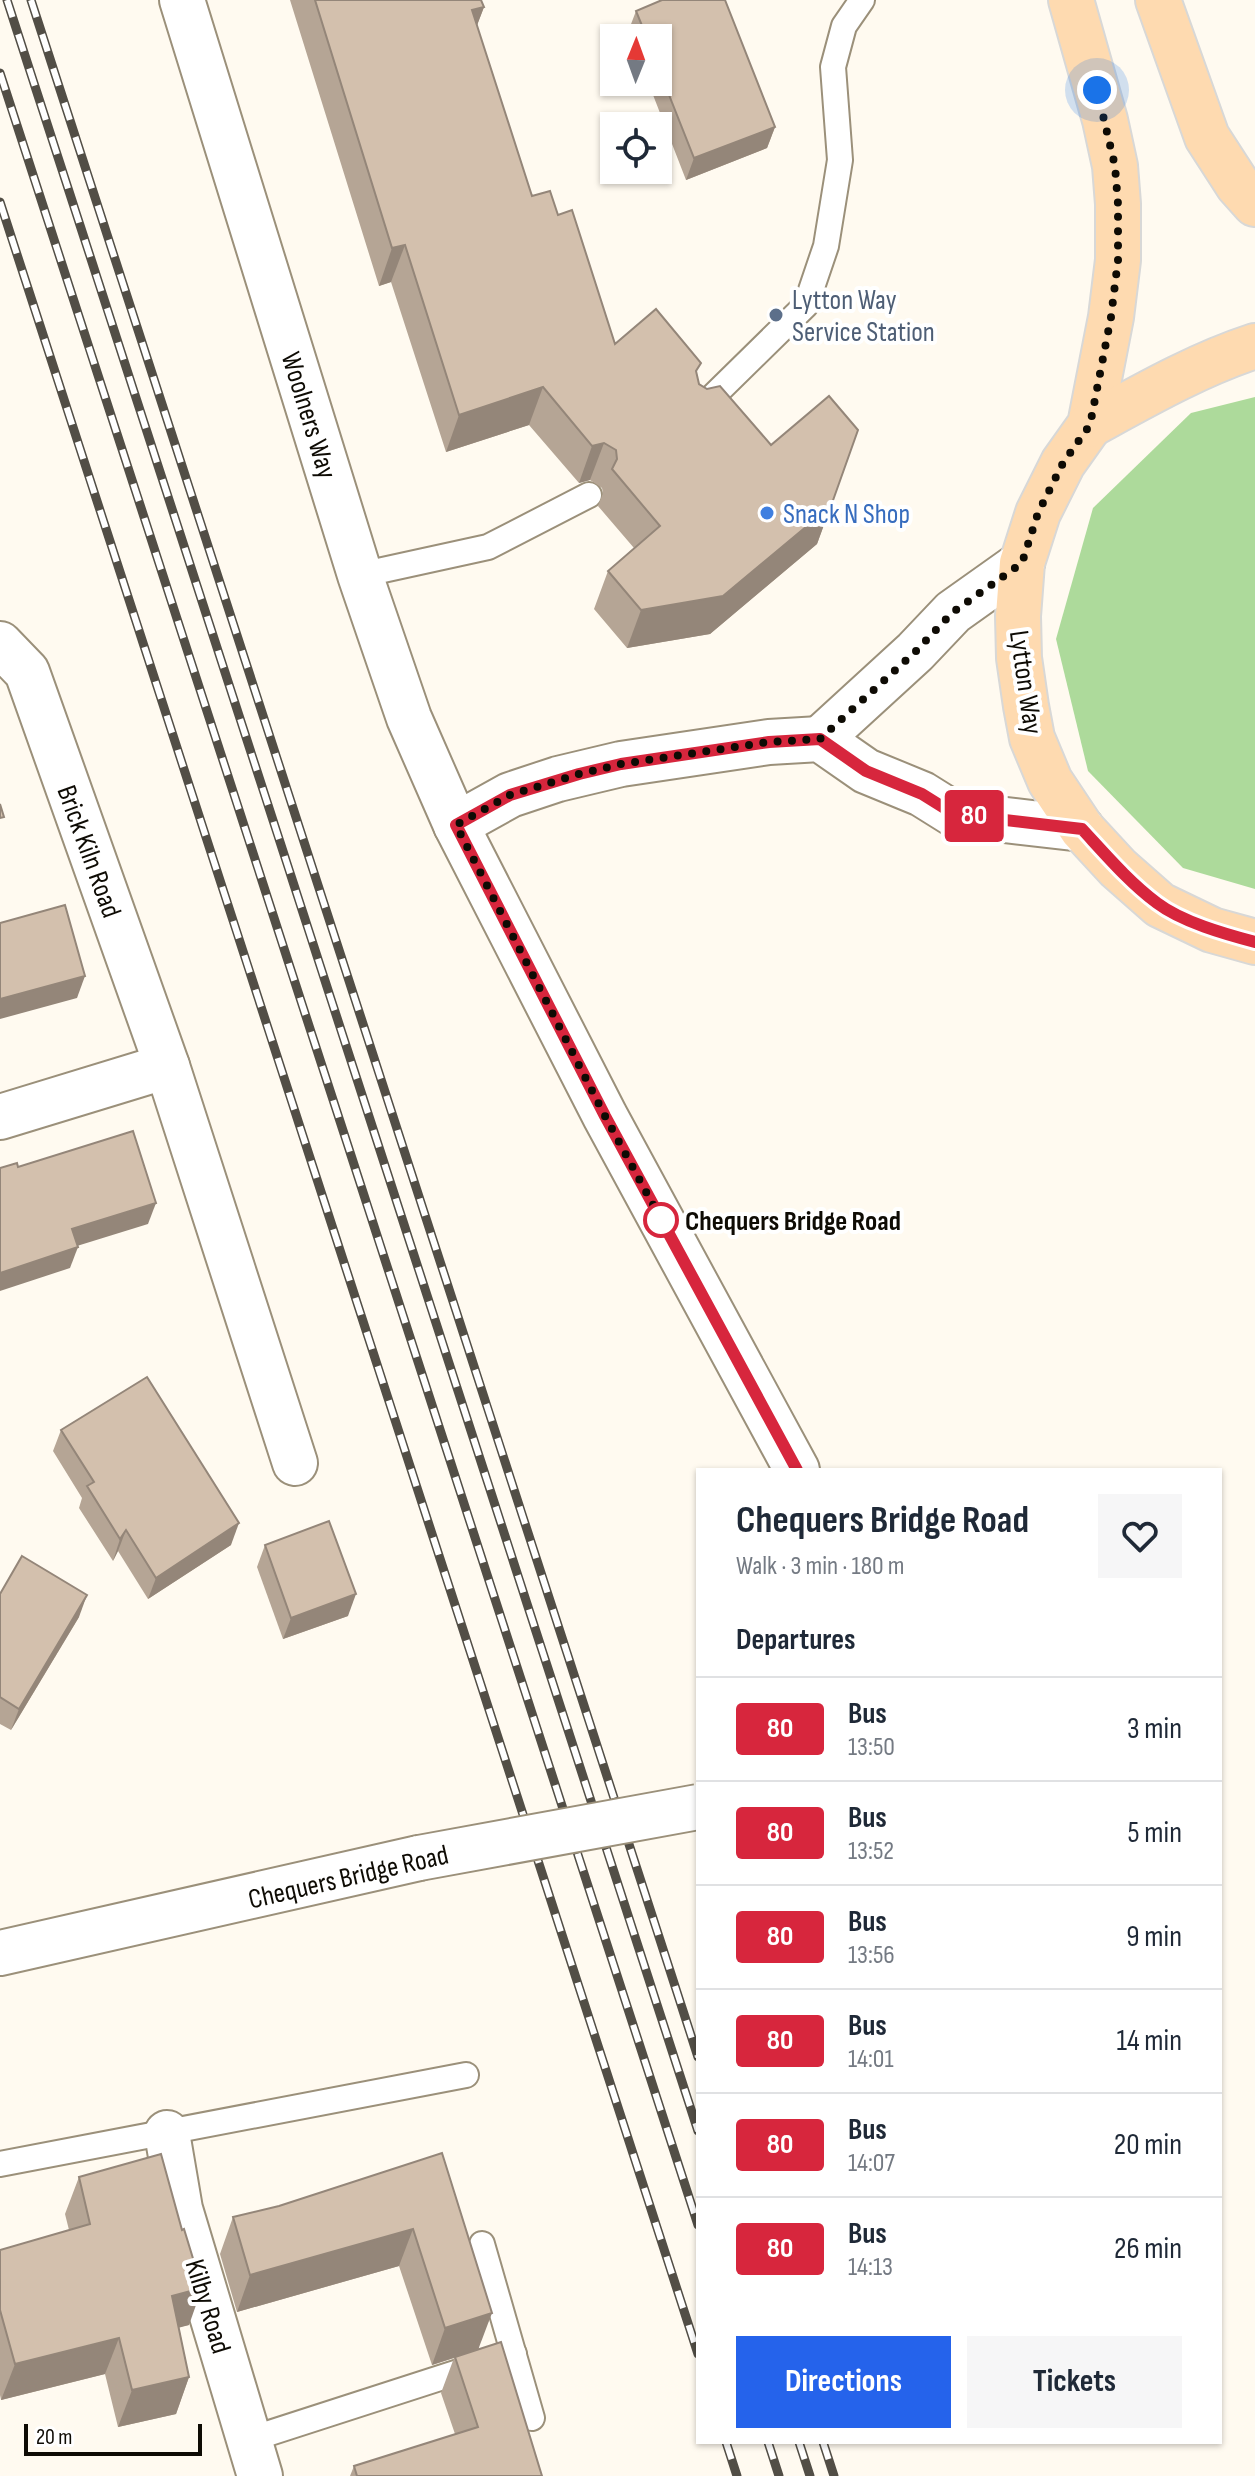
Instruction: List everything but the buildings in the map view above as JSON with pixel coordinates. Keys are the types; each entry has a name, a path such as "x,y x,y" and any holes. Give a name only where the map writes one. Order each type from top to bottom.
{"main road":[{"name":"Lytton Way","path":"1071,0 1115,166 1118,260 1111,317 1090,425 1063,463 1038,513 1022,563 1019,658 1032,738 1050,781 1082,829 1118,868 1160,905 1212,930 1255,942"},
{"path":"1158,0 1207,137 1238,185 1255,204"},
{"name":"Lytton Way","path":"1090,425 1164,385 1255,346"}],"street":[{"name":"Woolners Way","path":"182,0 360,575 409,718 456,825"},
{"path":"820,739 915,652 953,612 1022,563"},
{"name":"Brick Kiln Road","path":"0,644 27,672 167,1066 295,1463"},
{"path":"796,1468 605,1116 456,825 510,795 621,764 769,742 820,739 866,771 922,794 954,814 1082,829"},
{"path":"0,1117 167,1066"},
{"name":"Chequers Bridge Road","path":"0,1953 419,1858 696,1807"},
{"name":"Kilby Road","path":"167,2133 180,2209 254,2458"}],"lane":[{"path":"697,412 806,305 826,246 840,160 833,67 844,26 862,0"},
{"path":"360,575 488,547 589,495"},
{"path":"0,2164 466,2075"},
{"path":"482,2244 532,2418"},
{"path":"254,2458 514,2354"}],"green space":[{"path":"1255,397 1255,889 1183,868 1088,771 1056,639 1093,508 1191,413"}],"railway":[{"path":"7,0 696,2125"},
{"path":"31,0 696,2051"},
{"path":"0,73 696,2219"},
{"path":"0,202 696,2348"},
{"path":"727,2444 737,2476"},
{"path":"769,2444 779,2476"},
{"path":"800,2444 810,2476"},
{"path":"824,2444 834,2476"}],"bus line":[{"name":"80","path":"796,1468 605,1116 456,825 510,795 558,779 621,764 769,742 820,739 866,771 922,794 954,814 1082,829 1118,868 1160,905 1212,930 1255,942"}],"place":[{"name":"Lytton Way Service Station","path":"776,315"},
{"name":"Snack N Shop","path":"767,513"},
{"name":"Chequers Bridge Road","path":"661,1220"}],"route":[{"path":"661,1220 664,1225 456,825 510,795 558,779 621,764 769,742 820,739 915,652 953,612 1022,563 1038,513 1063,463 1090,425 1111,317 1118,260 1118,204 1115,166 1097,90"}]}
